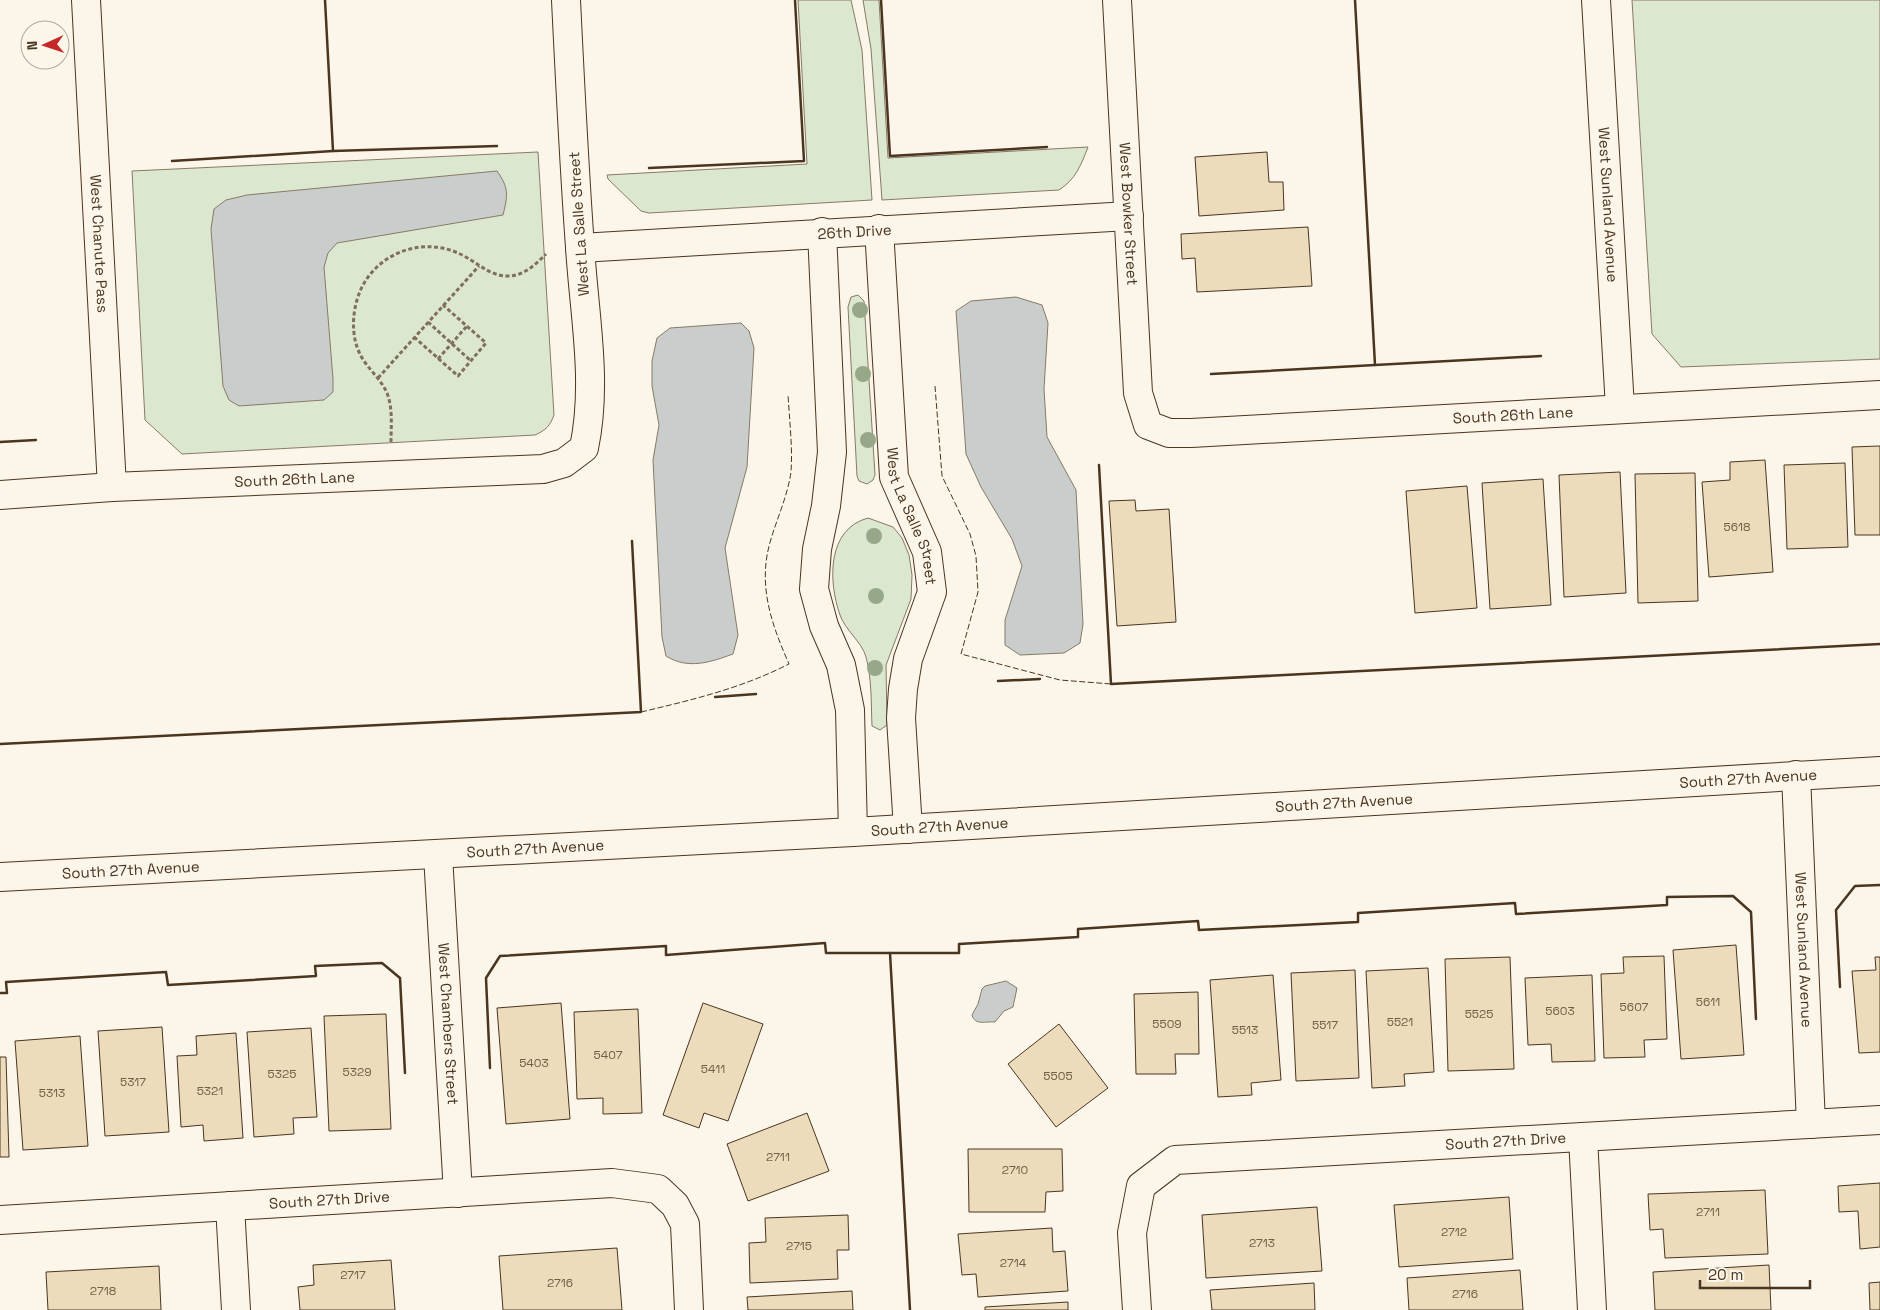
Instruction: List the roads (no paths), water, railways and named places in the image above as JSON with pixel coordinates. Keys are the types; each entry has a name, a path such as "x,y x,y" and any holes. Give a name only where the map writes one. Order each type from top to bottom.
{"street":[{"name":"West Chanute Pass","path":"86,0 112,487"},
{"name":"West La Salle Street","path":"566,0 580,248 591,377 590,420 584,448"},
{"name":"West Bowker Street","path":"1117,0 1138,393 1148,425"},
{"name":"West Sunland Avenue","path":"1596,0 1620,408"},
{"name":"26th Drive","path":"580,248 822,232 1129,216"},
{"name":"West La Salle Street","path":"879,229 894,476 928,552 932,592 908,658 903,689 902,718 908,829"},
{"path":"822,232 832,452 826,506 816,549 814,589 824,626 842,665 850,710 853,832"},
{"name":"South 26th Lane","path":"1148,425 1170,433 1191,434 1620,408 1880,395"},
{"name":"South 26th Lane","path":"0,495 112,487 543,469 564,463 584,448"},
{"name":"South 27th Avenue","path":"0,877 908,829 1880,771"},
{"name":"West Sunland Avenue","path":"1796,775 1811,1124"},
{"name":"West Chambers Street","path":"438,855 458,1192"},
{"name":"South 27th Drive","path":"1137,1310 1132,1233 1141,1186 1175,1160 1880,1120"},
{"path":"1583,1137 1592,1310"},
{"name":"South 27th Drive","path":"0,1220 612,1183 658,1189 675,1205 685,1224 689,1310"},
{"path":"230,1206 236,1310"}]}
